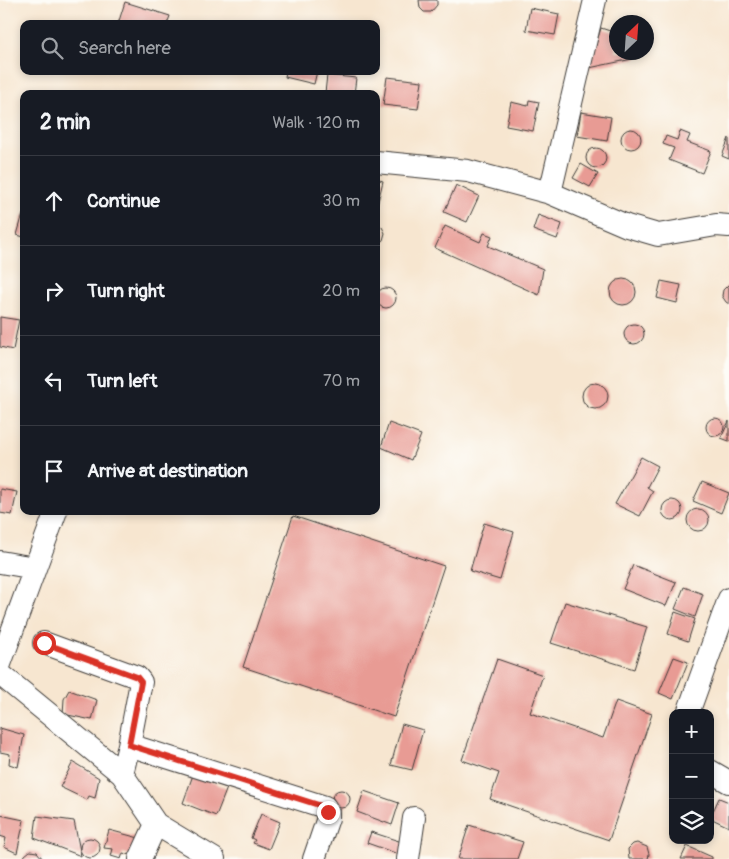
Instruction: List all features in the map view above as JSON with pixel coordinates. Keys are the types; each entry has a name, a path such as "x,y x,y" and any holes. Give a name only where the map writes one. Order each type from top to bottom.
{"street":[{"path":"550,193 595,0"},
{"path":"380,162 468,171 550,193 626,226 658,235 716,225 729,226"},
{"path":"0,664 55,515"},
{"path":"0,562 35,568"},
{"path":"689,709 729,599"},
{"path":"44,643 137,677 141,682 122,774"},
{"path":"0,674 122,774 156,824 214,859"},
{"path":"129,745 325,807 328,812 328,818 314,859"},
{"path":"714,773 729,782"},
{"path":"408,859 414,818"},
{"path":"140,859 156,824"}],"building":[{"path":"419,0 437,0 437,5 431,12 424,12 420,8"},
{"path":"125,2 170,16 168,20 119,20"},
{"path":"530,8 559,14 555,35 526,30"},
{"path":"601,28 609,31 609,60 627,60 589,68"},
{"path":"285,75 316,75 314,84 285,77"},
{"path":"327,75 356,78 354,90 325,90"},
{"path":"387,77 422,81 418,109 383,105"},
{"path":"529,100 539,102 533,131 506,126 511,102 528,106"},
{"path":"581,112 611,117 607,141 577,136"},
{"path":"627,129 635,129 641,135 641,143 635,149 627,149 621,143 621,135"},
{"path":"680,131 690,135 687,142 711,151 702,173 669,160 674,148 663,144 666,136 677,140"},
{"path":"729,138 729,159 722,156"},
{"path":"592,148 600,148 606,154 606,162 600,168 592,168 586,162 586,154"},
{"path":"581,164 598,174 590,187 573,178"},
{"path":"380,180 383,181 380,194"},
{"path":"456,185 479,196 467,222 444,212"},
{"path":"538,215 562,224 557,239 533,230"},
{"path":"20,224 20,236 17,235"},
{"path":"380,226 385,233 383,240 380,242"},
{"path":"445,226 480,242 484,233 492,236 488,246 543,269 539,295 435,248"},
{"path":"623,279 632,283 636,292 632,301 623,305 614,301 610,292 614,283"},
{"path":"661,281 681,285 677,303 657,298"},
{"path":"729,284 729,304 722,296 723,290"},
{"path":"382,288 390,288 396,294 396,302 390,308 382,308 380,306 380,290"},
{"path":"0,317 19,320 13,350 0,347"},
{"path":"630,324 638,324 644,330 644,338 638,344 630,344 624,338 624,330"},
{"path":"595,383 604,387 608,396 604,405 595,409 586,405 582,396 586,387"},
{"path":"715,418 721,421 724,427 721,433 715,436 709,433 706,427 709,421"},
{"path":"729,421 729,441 721,438"},
{"path":"389,423 421,435 411,460 381,447"},
{"path":"641,457 658,466 647,487 653,491 640,516 615,504"},
{"path":"702,482 729,493 721,513 693,501"},
{"path":"0,489 17,492 12,515 0,513"},
{"path":"672,500 679,503 682,510 679,517 672,520 665,517 662,510 665,503"},
{"path":"698,509 708,516 709,520 702,530 698,531 688,524 687,520 694,510"},
{"path":"293,516 444,566 394,717 243,667"},
{"path":"484,523 514,532 500,580 470,571"},
{"path":"633,565 676,582 666,606 623,589"},
{"path":"684,587 703,594 695,617 675,609"},
{"path":"565,602 647,627 634,669 551,643"},
{"path":"675,612 695,619 688,641 668,634"},
{"path":"674,657 688,662 673,699 659,693"},
{"path":"497,659 543,675 530,713 603,738 616,701 652,714 609,840 490,799 499,773 462,760"},
{"path":"69,690 97,700 92,720 63,714 64,699"},
{"path":"402,724 423,730 412,770 391,765"},
{"path":"0,728 24,735 18,767 9,764 10,754 0,752"},
{"path":"73,762 99,778 95,798 89,796 87,800 60,787"},
{"path":"193,775 227,788 216,816 183,803"},
{"path":"341,790 347,793 350,799 347,805 341,808 335,805 332,799 335,793"},
{"path":"364,791 399,803 392,825 357,812"},
{"path":"719,798 729,802 729,827 714,820 714,809"},
{"path":"261,814 280,822 269,849 253,843 255,840 251,838"},
{"path":"0,815 24,820 17,853 4,847 6,838 0,836"},
{"path":"37,816 74,821 81,856 34,838"},
{"path":"469,825 523,842 517,859 458,859"},
{"path":"109,830 139,838 136,857 123,853 121,859 111,856 113,849 104,848"},
{"path":"371,832 405,843 401,855 367,843"},
{"path":"90,838 97,841 100,848 97,855 90,858 83,855 80,848 83,841"},
{"path":"637,843 647,847 648,859 629,859 628,849"},
{"path":"687,846 712,857 712,859 681,859"},
{"path":"30,851 37,852 43,859 23,859"}],"route":[{"path":"44,643 137,677 141,682 129,745 325,807 328,812"}]}
